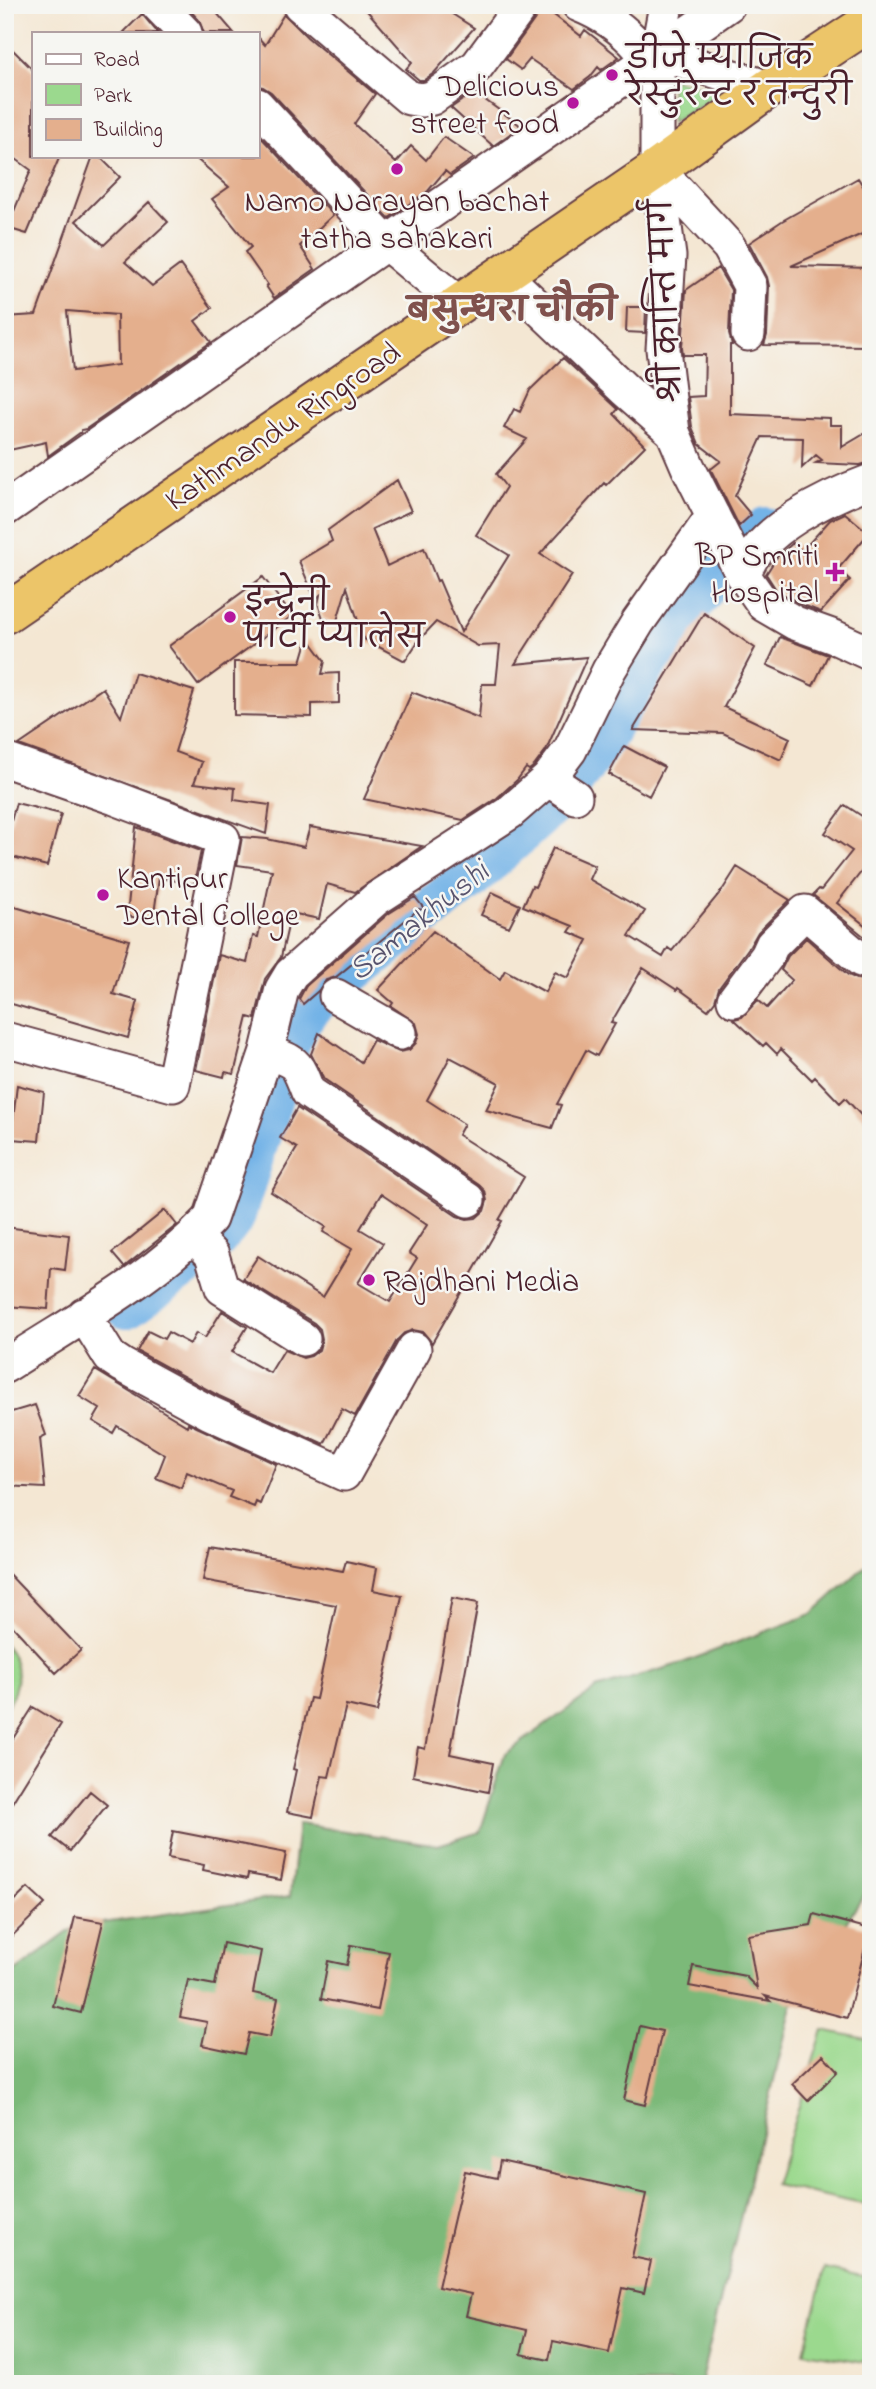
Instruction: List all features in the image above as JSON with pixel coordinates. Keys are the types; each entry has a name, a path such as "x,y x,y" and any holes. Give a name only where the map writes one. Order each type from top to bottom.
{"highway":[{"name":"Kathmandu Ringroad","path":"5,614 871,20"}],"street":[{"path":"158,5 184,32"},
{"path":"300,5 409,98 422,100 432,98 477,66 522,5"},
{"path":"579,5 625,32 639,47 769,89"},
{"name":"श्री कान्ति मार्ग","path":"666,5 657,53 657,169 669,256 663,349 673,432"},
{"path":"5,509 728,5"},
{"path":"259,107 386,243 459,304"},
{"path":"657,169 729,247 750,286 748,334"},
{"path":"503,274 673,432 743,574 764,605 795,623 871,654"},
{"path":"743,574 768,536 818,505 871,481"},
{"path":"5,1366 89,1324 133,1286 202,1244 278,1056 282,989 290,974 376,899 509,813 560,787 570,750 608,670 638,622 719,528"},
{"path":"5,760 223,839 173,1085 5,1039"},
{"path":"734,1000 767,956 772,945 804,912 860,960 871,962"},
{"path":"336,996 400,1033"},
{"path":"278,1056 298,1066 308,1092 468,1200"},
{"path":"202,1244 222,1288 303,1339"},
{"path":"89,1324 110,1357 122,1365 220,1418 344,1474 414,1349"}],"green space":[{"path":"671,79 724,92 671,123"},
{"path":"871,1561 871,1884 792,2006 700,2384 5,2384 5,1979 75,1927 290,1896 298,1824 438,1845 480,1832 505,1754 596,1689 682,1663 812,1614"},
{"path":"5,1645 15,1661 17,1677 5,1710"},
{"path":"823,2030 871,2040 871,2206 774,2185"},
{"path":"825,2269 871,2279 871,2363 804,2352"}],"building":[{"path":"185,5 210,5 233,32 204,32 199,20"},
{"path":"362,5 438,5 474,28 434,73 424,80 419,80 406,69 412,62"},
{"path":"541,5 581,36 585,30 619,57 601,70 598,67 574,89 530,59 521,70 506,59 537,16"},
{"path":"142,14 157,32 124,32"},
{"path":"284,14 375,94 354,124 396,163 411,146 426,160 444,137 474,158 450,175 445,171 428,191 389,218 271,92 259,86 259,38 265,45"},
{"path":"5,42 32,69 32,158 59,158 27,234 7,228 31,170 5,151"},
{"path":"474,92 521,126 493,146 451,108"},
{"path":"259,135 333,215 300,246 315,269 274,298 245,252 251,247 212,199 229,187 195,158 259,158"},
{"path":"92,158 101,158 120,177 76,221 104,245 149,202 168,222 125,262 152,286 180,265 212,308 195,321 211,342 81,430 48,456 46,442 5,451 5,317 36,315","holes":["67,311 117,315 118,365 73,371"]},
{"path":"858,178 871,199 871,230 791,266 871,268 871,346 764,345 767,335 769,286 749,243"},
{"path":"718,268 731,290 730,414 830,418 830,425 842,425 842,447 871,430 871,462 860,465 816,463 822,460 816,455 802,468 803,438 762,437 735,496 751,515 739,526 710,468 721,461 699,444 692,427 688,397 704,396 705,355 683,355 682,348 686,290"},
{"path":"627,307 646,307 645,333 626,332"},
{"path":"563,358 618,409 614,414 645,446 606,485 604,483 540,554 572,575 515,664 587,657 546,750 534,766 529,770 526,768 497,798 463,820 364,799 412,692 479,718 482,684 496,684 500,645 478,646 436,622 419,640 405,661 364,639 347,587 336,624 323,618 318,604 320,595 315,599 299,561 332,541 328,530 397,480 411,511 372,529 387,566 424,548 461,632 509,555 476,535 506,487 496,474 527,439 504,428 514,409 520,412 530,390"},
{"path":"845,513 869,533 838,569 850,580 821,612 777,591 766,574 777,557 793,543 802,551 830,520"},
{"path":"263,577 292,616 198,685 169,646"},
{"path":"704,613 755,648 724,707 790,738 781,760 723,733 633,730"},
{"path":"780,637 828,655 813,686 767,665"},
{"path":"308,638 325,661 322,674 339,673 339,703 312,704 312,717 234,715 234,662 301,662"},
{"path":"135,673 194,691 175,752 202,762 194,783 235,788 234,800 270,805 266,834 19,745 103,688 121,717"},
{"path":"624,746 664,767 649,796 609,774"},
{"path":"16,803 61,814 47,866 5,855 5,843"},
{"path":"845,805 871,822 871,863 869,862 837,903 871,930 871,942 813,895 821,890 852,851 825,833"},
{"path":"136,827 201,851 194,884 159,878 153,921 127,916"},
{"path":"310,827 422,846 355,892 327,884 319,919 291,913 281,957 265,979 255,1019 248,1017 234,1074 225,1072 224,1077 196,1070 219,955 247,963 253,936 258,937 272,870 237,865 242,837 304,847"},
{"path":"553,848 595,866 589,879 645,911 629,936 663,957 668,948 672,951 723,889 737,867 790,900 758,932 719,988 715,1001 708,1010 678,988 677,990 643,968 611,1023 615,1024 597,1056 586,1050 557,1104 561,1105 552,1128 486,1110 499,1083 450,1057 427,1100 464,1124 458,1135 524,1177 432,1343 423,1332 413,1330 404,1333 397,1340 355,1416 342,1409 324,1444 219,1396 137,1351 148,1331 164,1339 168,1332 190,1344 196,1333 205,1338 222,1311 247,1327 232,1352 270,1373 284,1350 303,1358 319,1350 322,1339 320,1329 314,1323 243,1279 258,1256 323,1297 352,1249 323,1232 326,1227 271,1192 297,1148 280,1138 297,1108 457,1216 476,1218 484,1211 487,1201 485,1191 479,1185 324,1079 311,1054 319,1033 361,1062 373,1040 399,1052 409,1050 416,1043 419,1034 416,1023 391,1006 393,1003 378,990 433,931 500,979 505,970 545,992 555,972 568,978 588,940 569,932 573,926 523,906 532,886 535,887","holes":["381,1194 427,1225 409,1253 417,1258 390,1302 358,1283 383,1243 360,1229"]},
{"path":"492,892 520,905 509,927 481,915"},
{"path":"415,897 426,911 419,909 336,977 326,980 303,1004 299,999 306,986 388,914"},
{"path":"5,904 129,940 113,994 138,1001 128,1038 5,1002"},
{"path":"806,938 848,975 871,981 871,1126 845,1098 840,1103 815,1077 812,1080 781,1049 777,1054 766,1043 763,1046 734,1019 742,1017 758,1000 767,1008 792,980 781,970 788,956"},
{"path":"17,1085 44,1092 39,1141 11,1139"},
{"path":"165,1210 177,1225 124,1267 112,1253"},
{"path":"5,1227 69,1235 65,1270 51,1268 48,1309 5,1306"},
{"path":"95,1370 187,1426 188,1423 276,1464 260,1504 256,1502 254,1507 229,1497 232,1491 187,1472 181,1488 156,1478 165,1455 117,1426 113,1433 93,1421 100,1409 79,1396"},
{"path":"35,1405 46,1435 40,1438 45,1488 5,1486 5,1414"},
{"path":"210,1547 343,1571 346,1561 377,1568 373,1590 402,1596 377,1712 346,1705 329,1777 322,1776 313,1817 287,1812 296,1770 293,1769 310,1698 316,1699 336,1605 203,1580"},
{"path":"5,1570 81,1650 56,1673 5,1618"},
{"path":"452,1598 478,1603 450,1754 493,1763 488,1792 413,1776 418,1747 425,1749"},
{"path":"33,1707 61,1724 5,1814 5,1751"},
{"path":"90,1791 107,1805 70,1851 52,1837"},
{"path":"173,1831 286,1853 281,1880 248,1874 247,1879 203,1870 204,1865 168,1858"},
{"path":"28,1888 45,1904 5,1943 5,1910"},
{"path":"814,1914 870,1929 847,2018 765,1996 770,2001 689,1986 693,1966 745,1976 757,1988 748,1935 811,1925"},
{"path":"75,1917 103,1922 81,2013 53,2006"},
{"path":"223,1943 261,1951 253,1993 278,1998 270,2037 249,2033 244,2054 202,2045 207,2022 180,2017 188,1980 215,1985"},
{"path":"351,1945 389,1952 378,2010 321,1999 328,1961 347,1965"},
{"path":"640,2026 662,2031 645,2105 624,2100"},
{"path":"823,2055 838,2071 808,2101 792,2084"},
{"path":"500,2161 646,2194 632,2257 651,2261 644,2293 623,2288 609,2353 553,2341 549,2360 521,2354 527,2330 466,2316 471,2294 438,2287 465,2171 497,2178"}],"waterway":[{"name":"Samakhushi","path":"127,1307 198,1255 233,1217 286,1050 298,1021 316,1001 469,879 564,793 603,737 647,661 722,564 766,529"}],"place":[{"name":"डीजे म्याजिक रेस्टुरेन्ट र तन्दुरी","path":"612,75"},
{"name":"Delicious street food","path":"573,103"},
{"name":"Namo Narayan bachat tatha sahakari","path":"397,169"},
{"name":"BP Smriti Hospital","path":"835,572"},
{"name":"इन्द्रेनी पार्टी प्यालेस","path":"230,617"},
{"name":"Kantipur Dental College","path":"103,895"},
{"name":"Rajdhani Media","path":"369,1280"}],"district":[{"name":"बसुन्धरा चौकी","path":"512,308"}]}
